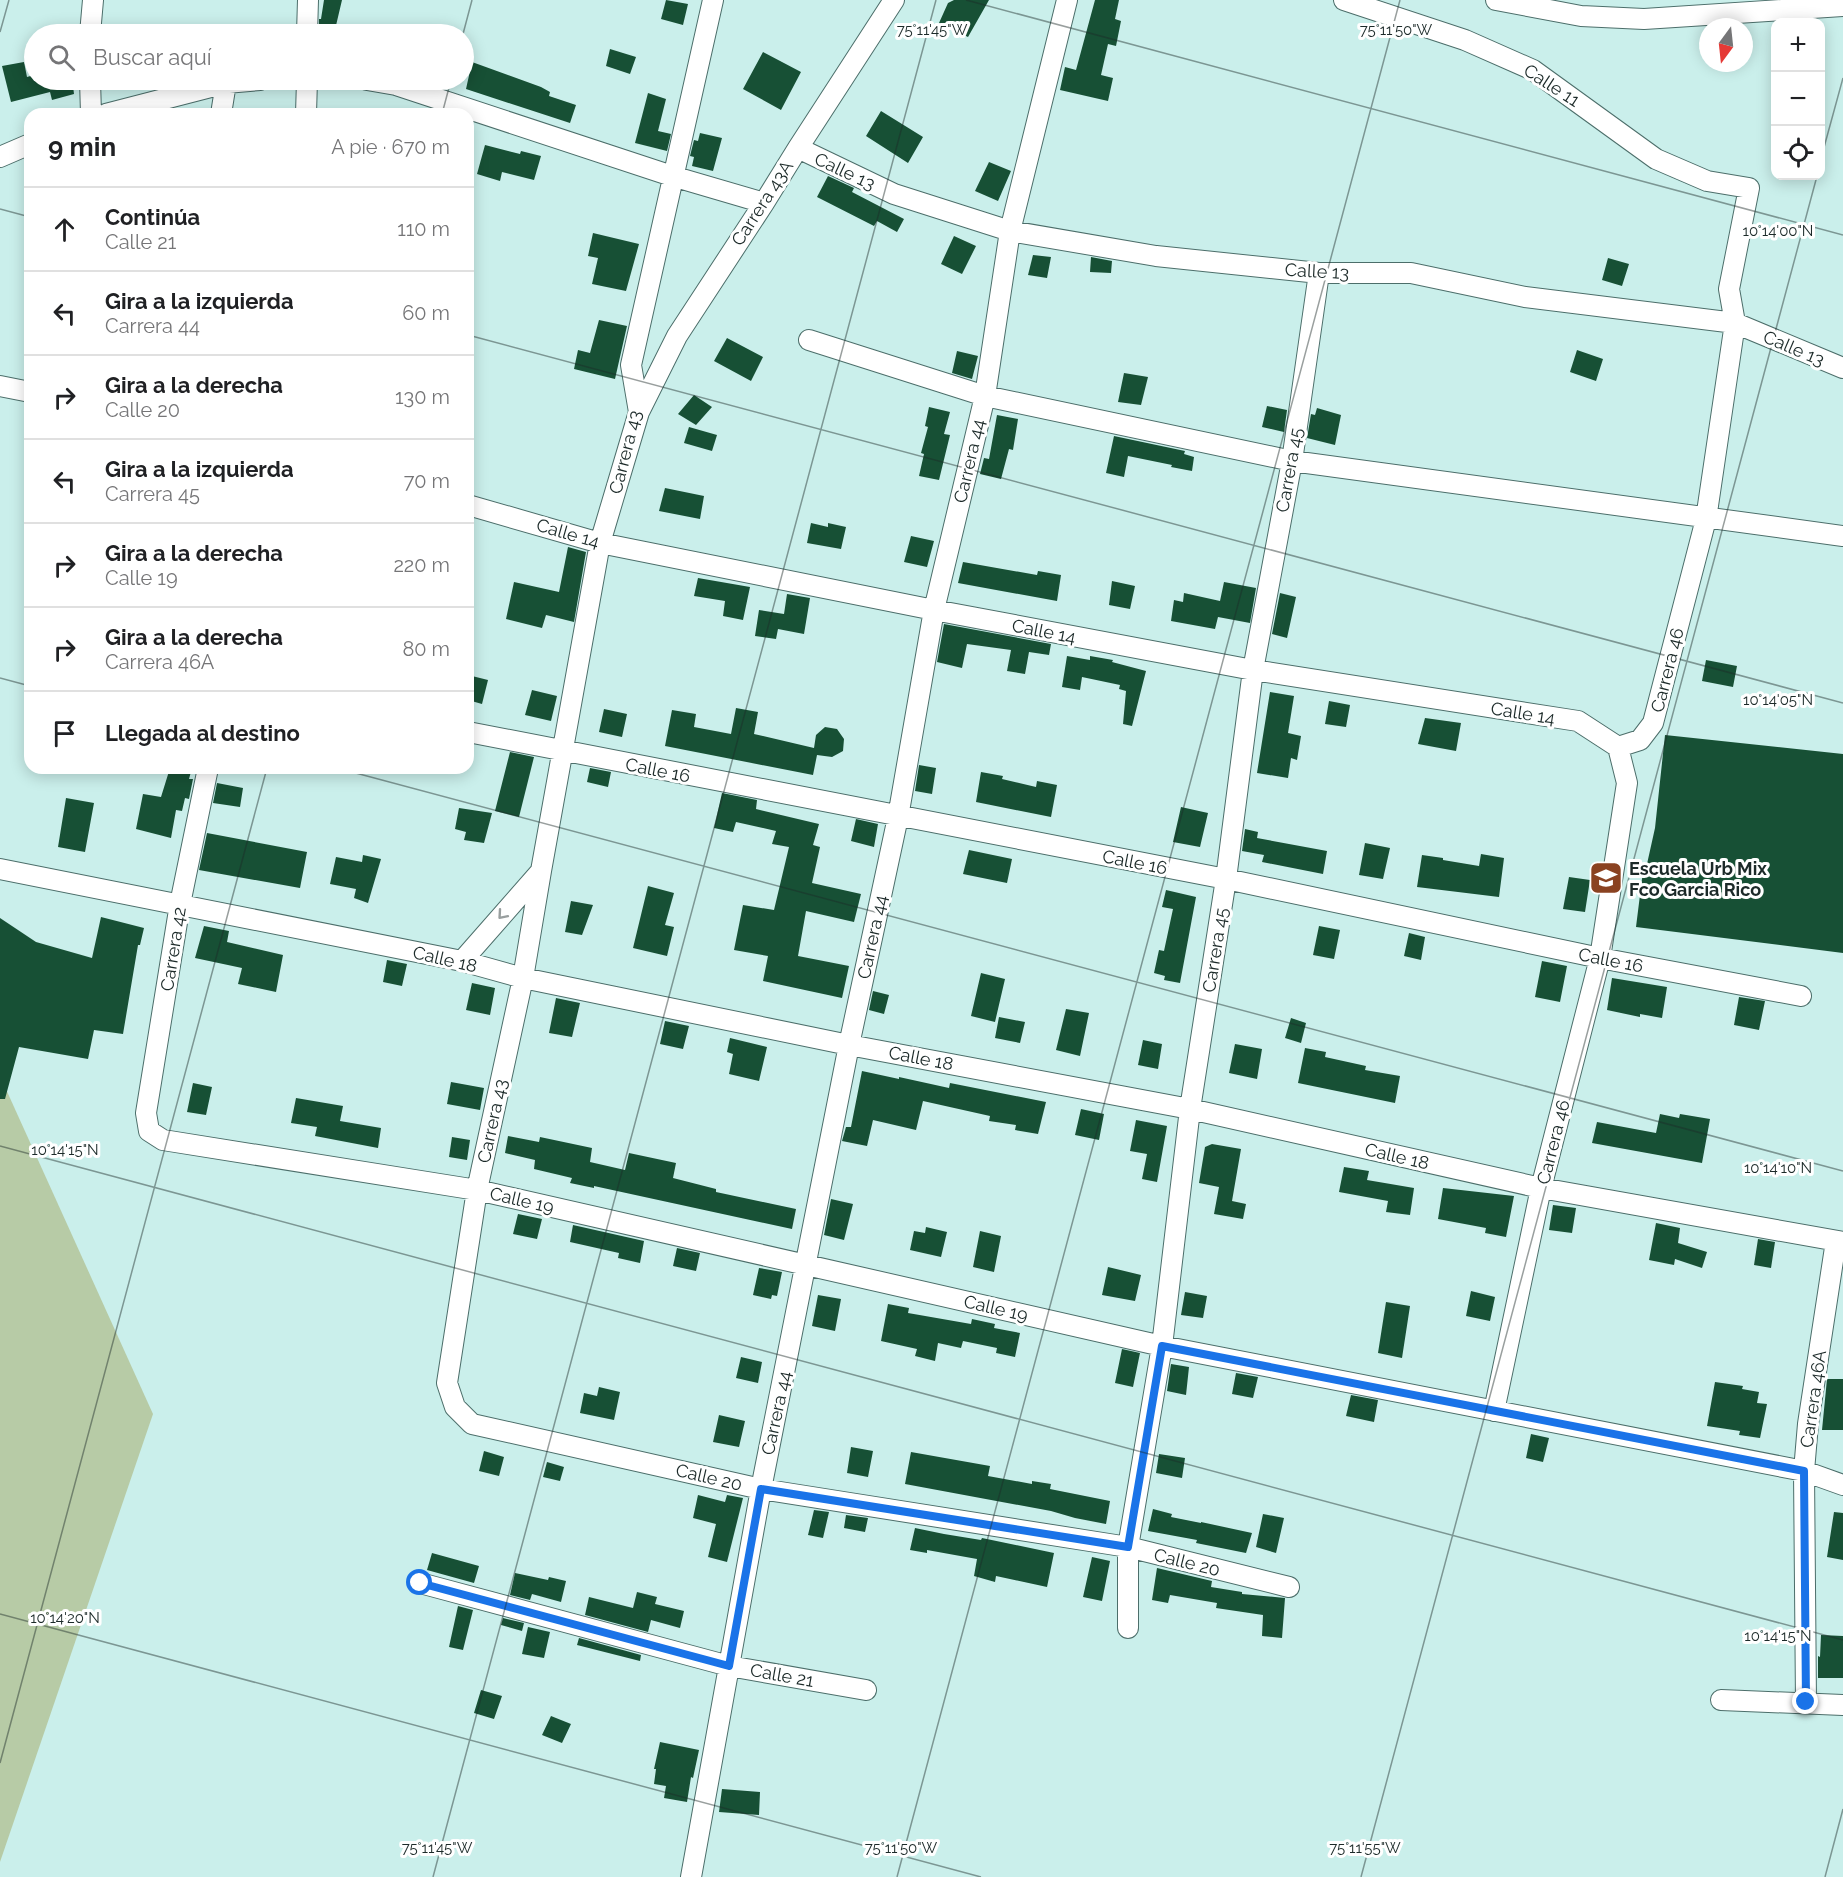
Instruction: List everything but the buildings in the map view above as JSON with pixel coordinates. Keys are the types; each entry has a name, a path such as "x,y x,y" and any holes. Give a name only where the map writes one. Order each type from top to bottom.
{"street":[{"path":"91,24 93,0"},
{"path":"308,0 308,24"},
{"name":"Carrera 43","path":"455,1407 447,1383 477,1190 524,978 600,543 639,412 631,365 713,0"},
{"name":"Carrera 43A","path":"639,412 676,336 765,203 894,0"},
{"name":"Carrera 44","path":"691,1877 761,1489 849,1045 898,817 934,610 985,396 1010,231 1067,0"},
{"name":"Calle 11","path":"1344,0 1465,40 1533,70 1656,159 1707,181 1749,188"},
{"path":"1496,0 1581,16 1644,19 1843,6"},
{"path":"90,90 91,108"},
{"path":"129,108 199,90"},
{"path":"222,108 225,90"},
{"path":"306,108 307,90"},
{"path":"408,90 463,108"},
{"path":"474,111 672,176 765,203"},
{"path":"0,157 24,147"},
{"name":"Calle 13","path":"798,148 894,194 1010,231 1156,256 1319,273 1411,273 1525,297 1735,323 1843,368"},
{"name":"Carrera 46","path":"1494,1411 1541,1188 1600,958 1627,783 1618,747 1640,740 1653,723 1706,519 1735,323 1729,289 1749,188"},
{"name":"Carrera 45","path":"1128,1628 1128,1547 1162,1346 1190,1109 1226,879 1253,670 1292,461 1319,273"},
{"path":"808,340 985,396 1292,461 1843,536"},
{"path":"0,386 24,391"},
{"name":"Calle 14","path":"474,507 600,543 934,610 1253,670 1578,721 1618,747"},
{"name":"Calle 16","path":"474,733 1226,879 1600,958 1801,996"},
{"name":"Carrera 42","path":"149,1131 146,1113 180,904 207,774"},
{"name":"Calle 18","path":"0,869 462,962 524,978 849,1045 1190,1109 1541,1188 1840,1242"},
{"path":"462,962 541,871"},
{"name":"Calle 19","path":"149,1131 163,1140 477,1190 1162,1346 1804,1471 1843,1485"},
{"name":"Carrera 46A","path":"1806,1702 1804,1471 1808,1424 1840,1242"},
{"name":"Calle 20","path":"455,1407 472,1424 761,1489 1128,1547 1289,1587"},
{"name":"Calle 21","path":"420,1583 729,1666 866,1690"},
{"path":"1722,1700 1843,1705"}],"green space":[{"path":"0,1076 153,1414 0,1862"}],"place":[{"name":"Escuela Urb Mix Fco Garcia Rico","path":"1606,878"}],"route":[{"path":"420,1583 729,1666 761,1489 1128,1547 1162,1346 1804,1471 1806,1702"}]}
